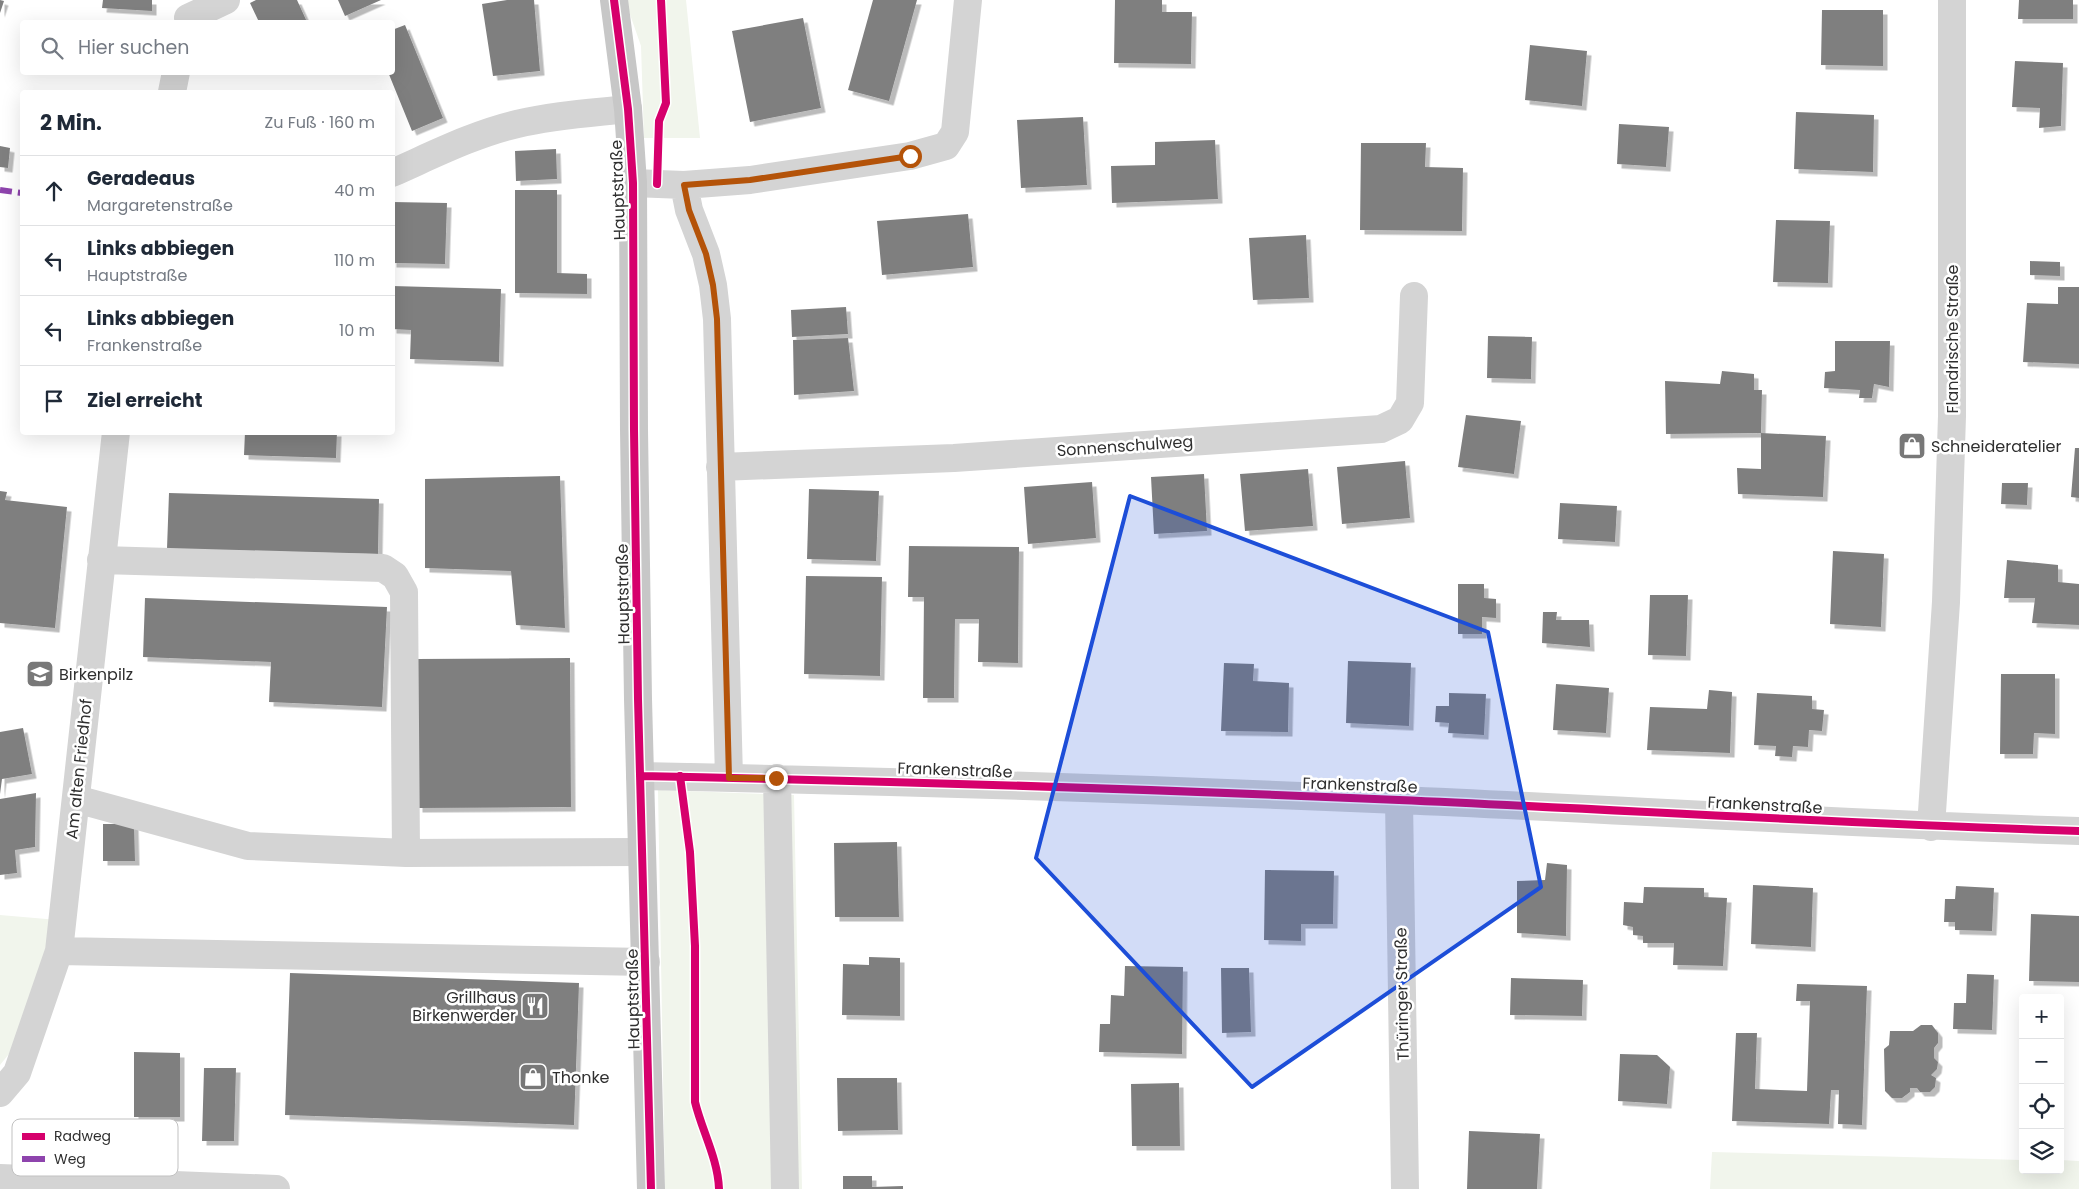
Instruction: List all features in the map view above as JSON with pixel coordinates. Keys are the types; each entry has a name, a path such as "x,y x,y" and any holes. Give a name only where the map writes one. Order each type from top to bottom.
{"main road":[{"name":"Hauptstraße","path":"614,0 628,109 633,184 634,430 640,776 651,1189"}],"street":[{"path":"188,14 226,0"},
{"path":"633,184 684,185 750,180 910,156 946,146 955,132 968,0"},
{"name":"Flandrische Straße","path":"1931,827 1946,602 1952,426 1952,0"},
{"path":"172,90 175,75"},
{"path":"395,172 467,140 516,124 549,118 628,109"},
{"path":"684,185 689,210 706,254 713,285 717,319 729,778"},
{"name":"Sonnenschulweg","path":"720,467 954,458 1381,430 1400,420 1410,403 1414,296"},
{"name":"Am alten Friedhof","path":"0,1092 16,1073 59,951 116,435"},
{"path":"101,560 383,568 396,576 404,592 406,853"},
{"name":"Frankenstraße","path":"640,776 776,778 1399,800 1931,827 2079,832"},
{"path":"776,778 785,1189"},
{"path":"76,799 248,846 406,853 642,852"},
{"name":"Thüringer Straße","path":"1399,800 1405,1189"},
{"path":"59,951 646,962"},
{"path":"0,1178 29,1184 276,1189"}],"highlighted area":[{"path":"1130,496 1488,632 1541,887 1252,1087 1036,858"}],"shaded area":[{"path":"625,0 686,0 700,138 644,138 641,46"},
{"path":"658,790 794,795 802,1189 665,1189"},
{"path":"0,915 58,920 13,1049 0,1065"},
{"path":"1712,1152 2019,1160 2019,1174 2064,1174 2064,1160 2079,1161 2079,1189 1710,1189"}],"building":[{"path":"0,0 4,1 0,13"},
{"path":"103,0 152,0 152,11 102,8"},
{"path":"256,0 297,0 306,20 258,20 250,3"},
{"path":"338,0 381,0 345,16"},
{"path":"507,0 534,0 540,71 493,76 482,4"},
{"path":"873,0 917,0 889,101 848,90"},
{"path":"1115,0 1162,0 1162,12 1192,12 1191,64 1114,63"},
{"path":"2019,0 2073,0 2073,19 2018,19"},
{"path":"1822,10 1883,10 1883,66 1821,65"},
{"path":"803,18 821,108 750,122 732,31"},
{"path":"405,25 443,118 412,131 389,75 395,75 395,29"},
{"path":"1530,45 1587,51 1582,106 1525,100"},
{"path":"2015,61 2063,63 2061,126 2039,128 2040,108 2012,107"},
{"path":"1796,112 1874,115 1873,172 1794,169"},
{"path":"1083,117 1087,185 1021,188 1017,120"},
{"path":"1619,124 1669,127 1666,167 1617,164"},
{"path":"1215,140 1218,199 1112,203 1111,166 1155,165 1155,142"},
{"path":"1361,143 1426,143 1425,167 1463,168 1462,231 1360,230"},
{"path":"0,146 10,148 8,168 0,167"},
{"path":"556,149 557,179 516,181 515,151"},
{"path":"515,190 557,190 557,273 587,274 587,294 515,293"},
{"path":"395,202 447,203 445,264 395,263"},
{"path":"968,214 973,267 882,275 877,221"},
{"path":"1776,220 1830,221 1828,283 1773,282"},
{"path":"1306,235 1309,298 1253,300 1249,238"},
{"path":"2030,261 2060,262 2060,276 2030,275"},
{"path":"395,286 501,289 499,362 410,359 411,330 395,329"},
{"path":"2058,287 2079,287 2079,364 2023,362 2027,303 2058,304"},
{"path":"846,307 848,334 792,337 791,310"},
{"path":"1488,336 1532,337 1531,379 1487,378"},
{"path":"848,338 854,391 794,395 793,340"},
{"path":"1835,341 1890,341 1889,387 1874,384 1872,398 1859,398 1860,390 1824,388 1825,372 1835,371"},
{"path":"1722,371 1754,374 1754,390 1762,390 1761,433 1666,434 1665,381 1720,384"},
{"path":"1466,415 1521,421 1514,474 1458,467"},
{"path":"1761,433 1826,436 1823,497 1738,494 1737,468 1761,469"},
{"path":"245,435 337,435 336,458 244,455"},
{"path":"2075,448 2079,448 2079,498 2071,497"},
{"path":"1405,461 1410,518 1342,524 1337,467"},
{"path":"1308,469 1313,526 1245,531 1240,474"},
{"path":"1204,474 1207,531 1154,534 1151,477"},
{"path":"560,476 565,628 516,625 511,571 425,568 425,479"},
{"path":"1092,482 1096,538 1028,544 1024,487"},
{"path":"2002,483 2028,483 2027,505 2001,504"},
{"path":"809,489 879,491 876,561 807,559"},
{"name":"Birkenpilz","path":"0,491 7,492 5,500 67,507 55,628 0,623"},
{"path":"169,493 379,499 378,554 167,549"},
{"path":"1560,503 1617,506 1615,542 1558,539"},
{"path":"909,546 1019,547 1018,663 978,662 979,619 955,619 954,698 923,698 924,597 908,597"},
{"path":"1833,551 1884,554 1881,627 1830,624"},
{"path":"2007,560 2058,565 2058,582 2079,584 2079,625 2032,623 2035,598 2004,598"},
{"path":"806,576 882,577 880,676 804,674"},
{"path":"1458,584 1484,584 1484,598 1496,599 1496,618 1482,617 1482,634 1458,634"},
{"path":"1650,595 1688,595 1686,656 1648,655"},
{"path":"145,598 387,607 382,707 269,702 271,662 143,657"},
{"path":"1543,612 1557,612 1556,620 1589,620 1590,647 1542,643"},
{"path":"570,658 571,807 418,808 417,659"},
{"path":"1348,661 1411,663 1409,726 1346,723"},
{"path":"1224,663 1254,664 1253,681 1289,683 1288,732 1221,731"},
{"path":"2001,674 2055,674 2055,734 2034,733 2033,754 2000,754"},
{"path":"1556,684 1609,688 1606,733 1553,730"},
{"path":"1709,690 1732,692 1730,753 1647,750 1650,707 1707,709"},
{"path":"1449,693 1486,694 1484,735 1448,733 1449,723 1435,722 1436,706 1449,706"},
{"path":"1757,693 1812,696 1812,709 1824,710 1822,731 1809,730 1808,747 1793,746 1792,757 1775,756 1776,746 1754,745"},
{"path":"23,728 32,774 2,779 0,794 0,732"},
{"path":"36,793 35,847 15,850 17,873 0,875 0,799"},
{"path":"103,824 134,824 135,861 103,861"},
{"path":"897,842 899,917 835,917 834,843"},
{"path":"1547,863 1567,865 1566,936 1517,933 1517,881 1545,880"},
{"path":"1265,870 1334,871 1333,924 1301,924 1301,941 1264,940"},
{"path":"1753,885 1813,888 1811,947 1751,944"},
{"path":"1956,886 1994,888 1992,931 1955,930 1955,922 1944,922 1945,899 1955,899"},
{"path":"1644,887 1704,888 1704,897 1727,898 1723,966 1673,965 1674,943 1643,943 1643,936 1633,935 1633,927 1623,925 1624,902 1643,903"},
{"path":"2031,914 2079,916 2079,982 2029,981"},
{"path":"869,957 900,958 900,1016 842,1015 843,964 869,965"},
{"path":"1125,966 1183,967 1182,1054 1099,1052 1100,1024 1110,1024 1111,995 1124,996"},
{"path":"1221,968 1249,968 1251,1032 1222,1033"},
{"path":"290,973 579,983 574,1125 285,1115"},
{"path":"1967,974 1994,975 1992,1030 1953,1029 1954,1003 1966,1003"},
{"path":"1511,978 1583,980 1582,1016 1510,1015"},
{"path":"1797,984 1867,986 1862,1125 1838,1124 1839,1090 1831,1090 1829,1124 1732,1121 1736,1033 1757,1033 1755,1089 1807,1091 1810,1001 1796,1001"},
{"path":"1921,1025 1932,1025 1938,1033 1938,1043 1934,1048 1934,1058 1938,1062 1937,1069 1931,1075 1936,1078 1935,1087 1930,1092 1920,1092 1917,1088 1910,1088 1910,1092 1902,1098 1892,1098 1885,1091 1884,1049 1889,1045 1890,1031 1913,1031"},
{"path":"134,1052 180,1053 180,1117 134,1117"},
{"path":"1620,1054 1657,1055 1670,1067 1667,1104 1618,1101"},
{"path":"204,1068 236,1068 234,1141 202,1141"},
{"path":"837,1078 897,1078 898,1130 838,1131"},
{"path":"1179,1083 1180,1146 1132,1146 1131,1084"},
{"path":"1469,1131 1540,1134 1537,1189 1467,1189"},
{"path":"843,1176 872,1176 872,1187 903,1186 903,1189 843,1189"}],"marked path":[{"path":"0,190 20,193"}],"cycle path":[{"path":"614,0 628,109 633,183 638,699 651,1189"},
{"path":"657,184 659,121 666,103 661,0"},
{"path":"640,776 1210,792 1909,825 2079,831"},
{"path":"680,776 690,852 695,946 695,1102 713,1156 719,1189"}],"place":[{"name":"Schneideratelier","path":"1912,446"},
{"name":"Birkenpilz","path":"40,674"},
{"name":"Grillhaus Birkenwerder","path":"535,1006"},
{"name":"Thonke","path":"533,1077"}],"route":[{"path":"776,778 729,778 717,319 713,285 706,254 699,231 689,210 684,185 750,180 910,156"}]}
